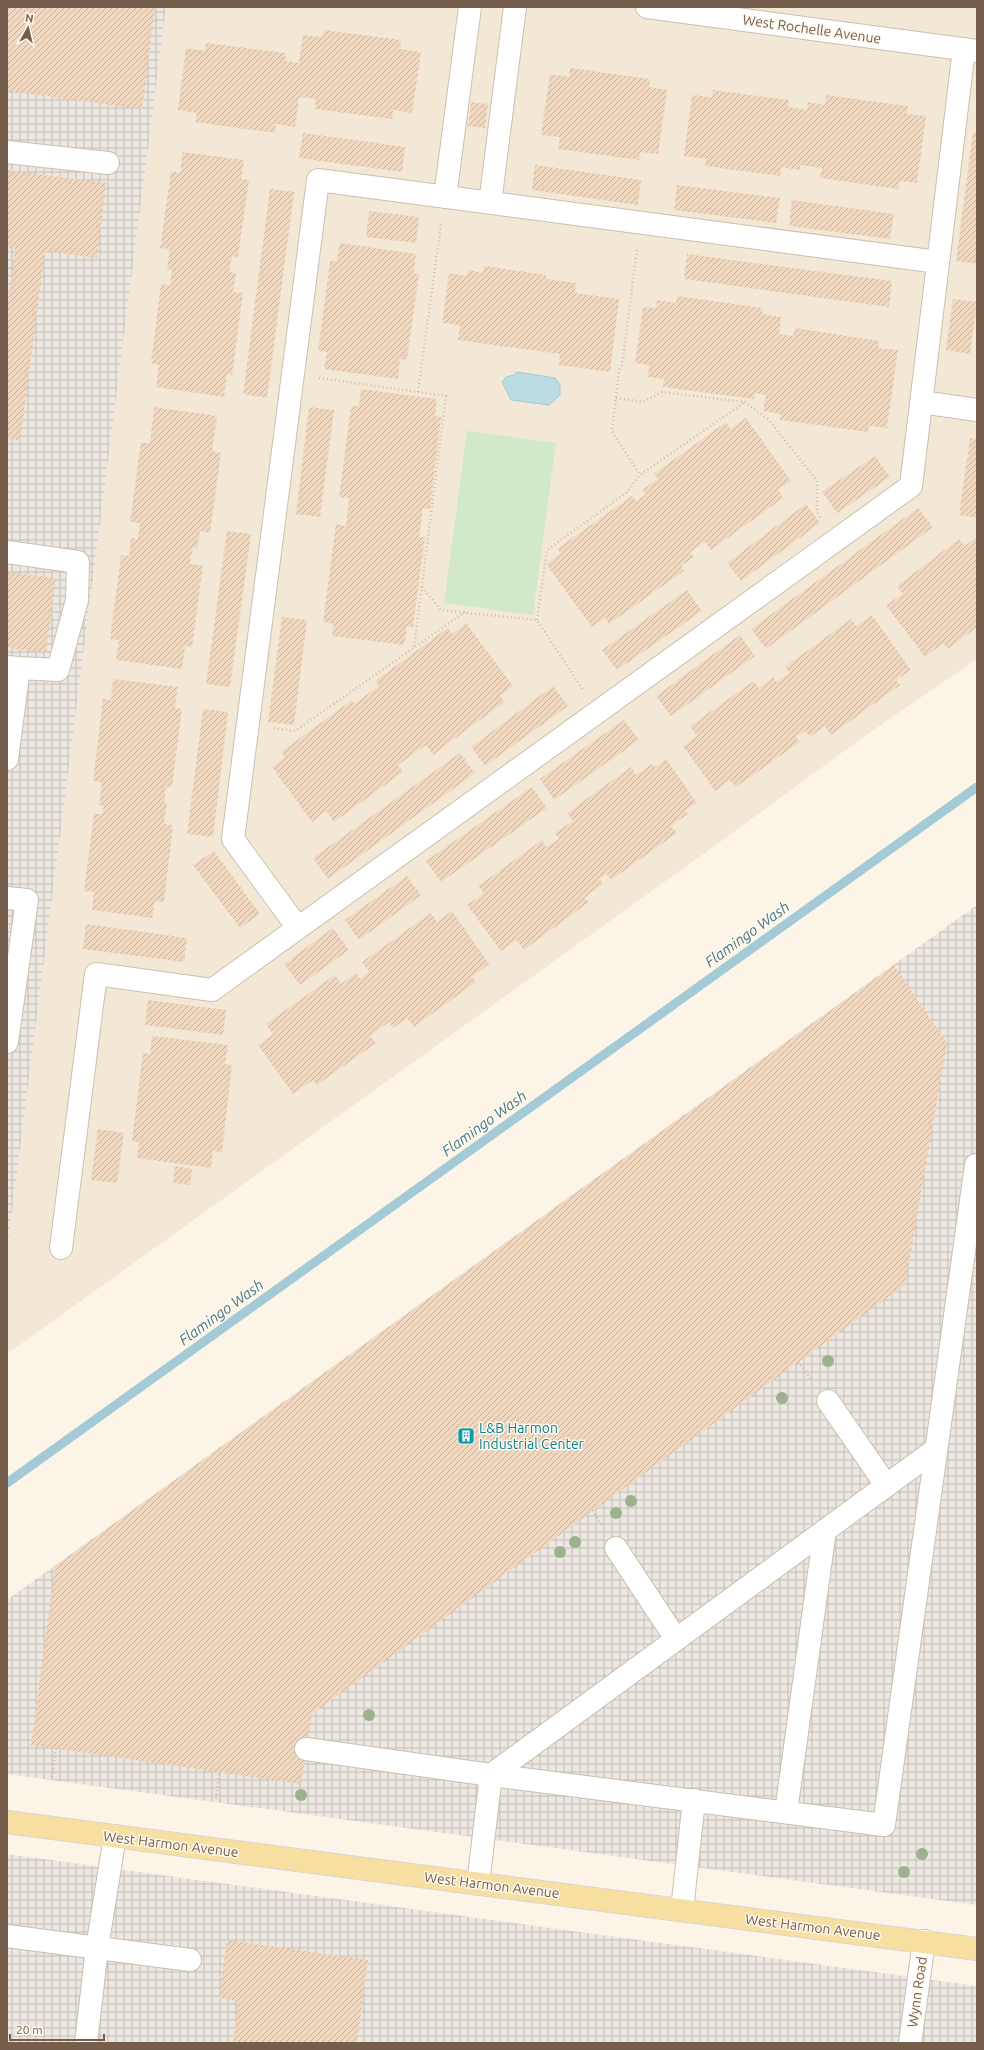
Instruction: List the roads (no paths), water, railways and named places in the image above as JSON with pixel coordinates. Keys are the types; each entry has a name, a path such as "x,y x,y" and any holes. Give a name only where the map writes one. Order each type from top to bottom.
{"main road":[{"name":"West Harmon Avenue","path":"7,1822 977,1949"}],"street":[{"path":"444,197 470,7"},
{"path":"490,203 515,7"},
{"name":"West Rochelle Avenue","path":"647,7 970,50"},
{"path":"61,1248 96,974 212,990 911,486 938,262 970,50"},
{"path":"7,152 108,163"},
{"path":"298,928 233,839 318,180 938,262"},
{"path":"921,402 977,410"},
{"path":"7,552 78,562 77,600 58,670 13,668 7,759"},
{"path":"7,898 27,900 7,1042"},
{"path":"306,1749 491,1775 884,1825 935,1450 976,1165"},
{"path":"828,1400 886,1485"},
{"path":"478,1884 491,1775 935,1450"},
{"path":"786,1812 825,1530"},
{"path":"616,1548 676,1639"},
{"path":"682,1910 694,1800"},
{"path":"86,2043 97,1948 115,1836"},
{"path":"7,1936 190,1960"},
{"name":"Wynn Road","path":"910,2043 924,1941"}],"water":[{"path":"517,372 555,378 560,385 560,395 549,405 511,400 502,382 506,377 514,375"}],"waterway":[{"name":"Flamingo Wash","path":"7,1483 977,787"}],"place":[{"name":"L&B Harmon Industrial Center","path":"466,1436"}]}
